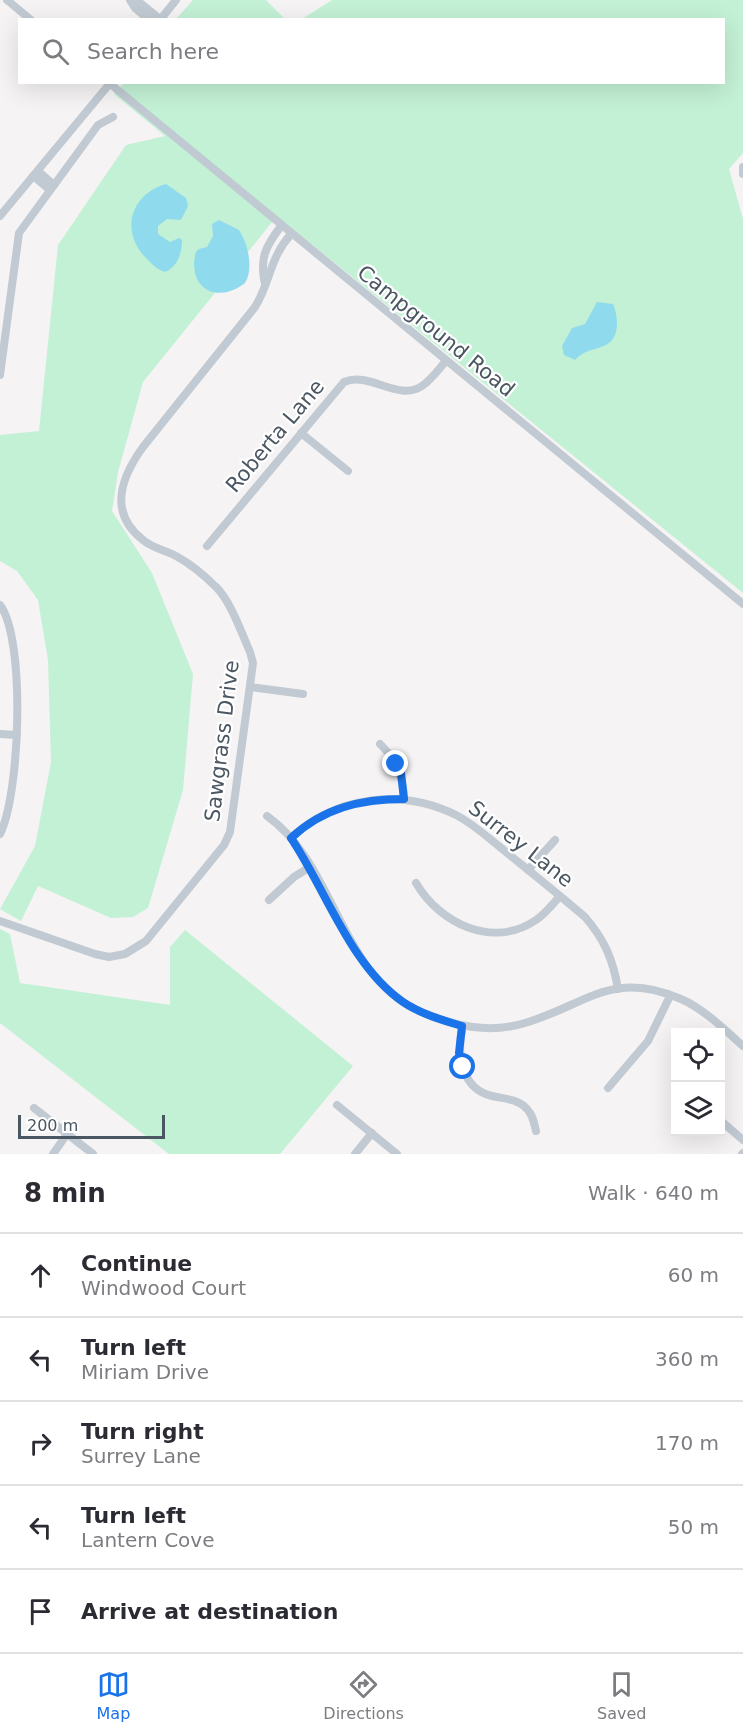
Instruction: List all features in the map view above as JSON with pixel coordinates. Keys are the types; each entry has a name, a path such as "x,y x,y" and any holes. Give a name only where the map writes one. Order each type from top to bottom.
{"street":[{"path":"7,0 29,18"},
{"path":"131,0 139,2 159,18"},
{"path":"131,0 135,8 148,18"},
{"path":"161,18 176,0"},
{"path":"0,216 109,84"},
{"name":"Campground Road","path":"111,84 445,362 743,604"},
{"path":"0,375 19,233 98,125 113,117"},
{"path":"743,167 743,174"},
{"path":"35,173 52,187"},
{"path":"265,284 262,258 281,226"},
{"name":"Sawgrass Drive","path":"0,921 20,930 109,957 125,954 146,941 224,845 230,832 253,663 250,652 222,595 176,556 152,546 136,534 124,514 121,490 128,468 255,307 277,249 291,234"},
{"path":"262,258 273,261"},
{"name":"Roberta Lane","path":"207,546 344,382 361,378 394,388 412,390 423,385 445,362"},
{"path":"301,433 348,471"},
{"path":"0,605 7,616 17,684 18,761 6,821 0,834"},
{"path":"250,687 303,694"},
{"path":"0,734 17,735"},
{"path":"380,744 401,773 404,799"},
{"name":"Surrey Lane","path":"291,838 310,822 348,804 366,800 404,799 458,816 585,917 602,937 614,968 618,988"},
{"path":"267,816 291,838 371,973 391,993 417,1010 462,1026 494,1028 522,1024 588,996 618,988 651,990 696,1008 743,1046"},
{"path":"528,870 555,840"},
{"path":"269,900 310,867"},
{"path":"416,883 423,895 445,917 473,929 494,932 515,928 535,920 559,897"},
{"path":"608,1088 648,1041 670,996"},
{"path":"462,1026 459,1053 470,1083 480,1092 519,1102 526,1107 532,1115 536,1131"},
{"path":"337,1105 397,1154"},
{"path":"34,1108 93,1154"},
{"path":"725,1124 743,1140"},
{"path":"355,1154 372,1133"},
{"path":"53,1154 67,1134"}],"green space":[{"path":"193,0 266,0 284,18 177,18"},
{"path":"332,0 743,0 743,153 729,169 743,219 743,593 277,216 143,382 118,472 112,511 152,573 193,674 183,790 148,908 133,917 111,918 38,886 21,921 0,909 35,846 51,762 48,660 38,600 17,571 0,561 0,435 39,431 58,245 126,145 165,136 114,94 123,84 725,84 725,18 304,18"},
{"path":"0,929 10,934 20,983 170,1005 170,947 185,930 353,1066 280,1154 169,1154 0,1023"}],"water":[{"path":"166,184 186,198 188,206 181,220 167,219 158,226 158,234 170,242 179,238 182,240 178,259 173,267 165,272 153,265 138,248 131,226 137,205 144,196"},
{"path":"219,220 239,230 247,249 249,271 245,283 236,289 219,293 204,288 199,282 194,263 196,252 207,247 213,236 212,224"},
{"path":"597,302 613,304 617,325 613,340 605,346 583,353 575,360 564,355 562,346 572,328 585,324"}],"route":[{"path":"396,764 401,773 404,799 366,800 348,804 310,822 291,838 371,973 391,993 417,1010 462,1026 459,1053 463,1067"}]}
